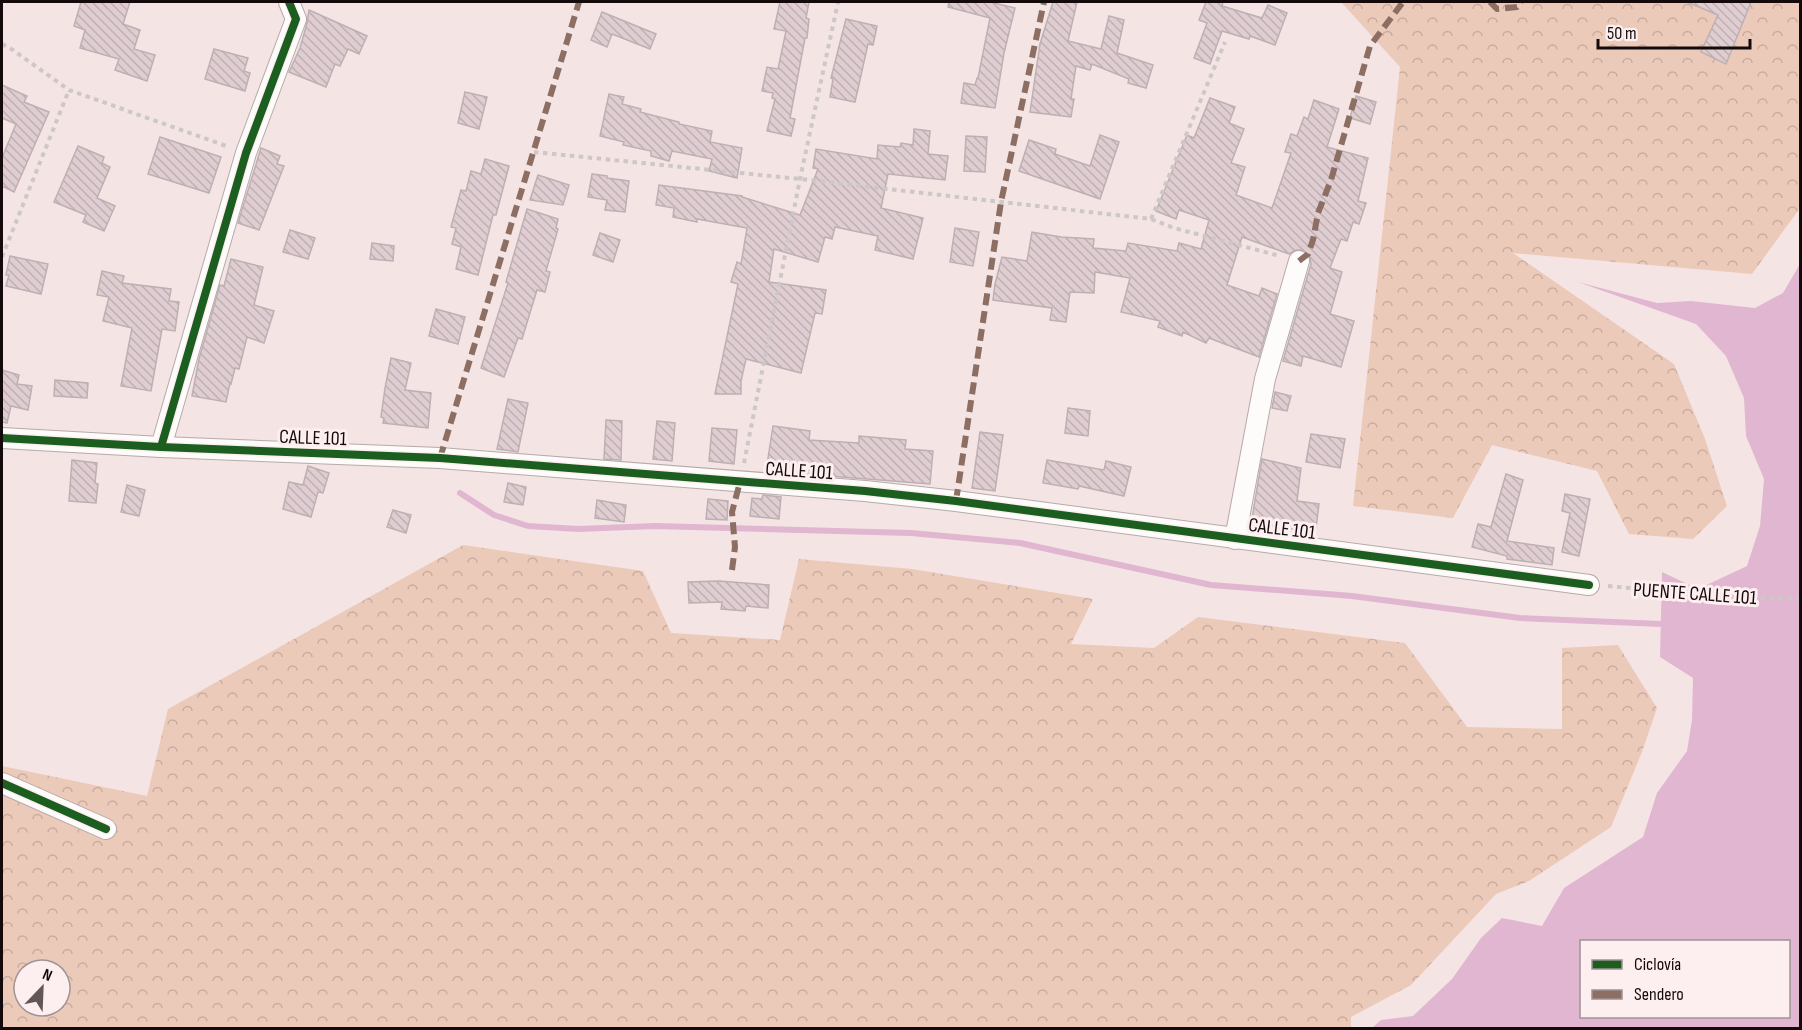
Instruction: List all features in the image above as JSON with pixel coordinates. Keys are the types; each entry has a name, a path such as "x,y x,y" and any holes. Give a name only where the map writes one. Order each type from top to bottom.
{"street":[{"path":"161,447 246,153 296,19 289,2"},
{"path":"1235,539 1266,380 1299,261"},
{"name":"CALLE 101","path":"2,438 440,458 956,501 1589,585"},
{"path":"2,783 106,829"}],"path":[{"path":"740,482 800,179 838,2"},
{"path":"1151,219 1225,42"},
{"path":"2,44 69,90 246,153"},
{"path":"2,257 69,90"},
{"path":"534,152 800,179 1151,219 1174,228 1299,261"}],"green space":[{"path":"1341,2 1800,2 1800,208 1752,274 1513,253 1674,364 1705,439 1727,506 1693,539 1629,534 1597,471 1492,445 1453,518 1353,506 1400,67"},
{"path":"463,545 643,571 671,633 780,640 799,559 912,569 1093,599 1071,644 1154,648 1198,617 1405,643 1467,727 1562,729 1562,648 1618,645 1657,708 1642,752 1611,827 1529,881 1496,894 1411,985 1351,1017 1351,1028 2,1028 2,766 147,796 168,709"}],"shaded area":[{"path":"1800,264 1800,1028 1372,1028 1381,1020 1413,1016 1452,979 1481,938 1502,918 1542,926 1564,888 1643,837 1657,793 1687,751 1692,720 1693,678 1660,657 1662,572 1698,589 1747,566 1760,526 1764,479 1746,436 1744,398 1726,356 1696,324 1578,282 1657,303 1691,301 1755,308 1783,293"}],"building":[{"path":"81,2 130,2 123,24 140,30 134,49 155,55 147,81 115,70 119,59 80,48 85,30 74,26"},
{"path":"780,2 809,2 806,18 809,19 807,38 805,38 790,118 795,119 791,136 767,131 775,99 772,98 773,93 762,91 767,67 778,69 786,31 774,29"},
{"path":"949,2 990,2 1015,8 1004,53 995,108 961,103 964,83 975,85 978,78 990,18 948,7"},
{"path":"1053,2 1077,2 1068,41 1101,49 1109,16 1124,20 1117,53 1153,65 1146,88 1128,83 1129,79 1092,64 1090,70 1076,66 1071,117 1030,112 1040,44"},
{"path":"1206,2 1223,2 1222,6 1262,18 1268,5 1287,13 1275,45 1250,36 1249,39 1222,31 1210,64 1194,58 1207,23 1199,20"},
{"path":"1687,2 1751,2 1726,64 1701,52 1718,15"},
{"path":"309,10 367,36 359,54 348,49 340,66 335,64 326,87 289,72 300,48"},
{"path":"602,12 656,34 650,49 612,34 607,47 591,40"},
{"path":"846,19 877,26 873,45 868,44 855,102 830,97 833,79 831,78"},
{"path":"214,49 248,58 244,71 250,73 245,91 205,79"},
{"path":"2,85 27,96 24,102 49,112 14,192 2,186 2,158 16,124 2,118"},
{"path":"465,92 487,97 479,129 458,123"},
{"path":"609,94 624,97 622,104 641,109 640,112 712,131 710,142 742,148 737,178 709,171 712,159 672,151 669,161 651,156 651,151 623,145 624,142 600,136"},
{"path":"1356,96 1376,102 1370,124 1350,118"},
{"path":"1210,98 1235,107 1229,123 1244,129 1231,163 1245,167 1236,195 1272,208 1291,153 1285,152 1291,134 1297,136 1304,117 1308,119 1314,100 1339,109 1327,147 1368,158 1358,201 1366,203 1359,224 1353,222 1347,241 1341,239 1330,268 1342,272 1330,314 1354,321 1341,367 1303,356 1301,366 1283,361 1311,264 1310,258 1303,250 1296,250 1289,254 1242,237 1227,285 1259,296 1262,288 1277,294 1259,357 1209,338 1206,343 1183,332 1182,336 1158,327 1160,321 1121,312 1130,278 1095,272 1094,293 1070,292 1066,322 1050,320 1052,308 993,300 1002,257 1027,261 1032,232 1094,239 1093,248 1126,251 1128,243 1177,251 1179,243 1201,249 1209,220 1179,210 1176,219 1156,211 1187,135 1194,138"},
{"path":"914,129 930,131 928,154 948,156 945,180 888,174 881,208 923,218 913,259 875,250 878,236 835,227 832,239 825,237 818,262 774,249 769,282 826,290 822,314 815,313 801,373 746,359 741,381 741,394 715,394 738,284 731,282 737,262 741,264 747,228 673,217 674,208 656,205 659,185 742,196 800,215 818,169 813,168 816,149 877,159 878,145 900,147 901,143 913,145"},
{"path":"1100,135 1119,142 1100,199 1019,171 1029,140 1056,149 1055,154 1090,166"},
{"path":"966,136 987,137 985,172 964,171"},
{"path":"160,137 221,157 209,193 148,174"},
{"path":"78,146 104,157 102,163 110,167 97,198 115,206 104,231 83,222 86,215 54,202"},
{"path":"261,148 280,156 277,164 284,166 259,230 238,223"},
{"path":"485,159 509,166 496,215 493,215 478,275 456,269 461,247 452,244 456,228 451,227 461,190 466,191 471,171 481,174"},
{"path":"592,174 629,181 625,212 605,210 607,200 588,197"},
{"path":"538,175 569,185 563,205 530,200"},
{"path":"527,209 558,219 556,228 558,229 546,271 550,272 545,292 537,290 522,339 518,338 504,377 481,368 508,283 506,282"},
{"path":"955,228 979,232 973,266 950,262"},
{"path":"290,230 315,238 308,259 283,252"},
{"path":"600,233 620,240 613,262 593,255"},
{"path":"372,243 394,246 393,261 370,259"},
{"path":"10,256 48,264 41,294 6,286"},
{"path":"231,259 263,267 254,305 274,311 264,343 247,337 239,369 235,368 226,402 192,396 199,359 220,285 224,286"},
{"path":"102,271 124,276 122,283 171,289 169,301 179,302 175,331 162,329 151,391 121,386 132,328 103,321 109,297 97,295"},
{"path":"436,309 465,317 458,344 429,336"},
{"path":"391,358 411,363 405,390 431,393 428,428 383,423 384,418 381,417"},
{"path":"2,370 19,375 17,384 32,386 28,410 11,406 7,423 2,422"},
{"path":"55,380 88,383 87,398 54,396"},
{"path":"1275,392 1291,396 1287,411 1272,408"},
{"path":"508,399 528,403 518,452 497,449"},
{"path":"1068,408 1090,411 1088,436 1065,433"},
{"path":"606,420 622,421 621,460 604,459"},
{"path":"657,421 675,423 672,461 653,459"},
{"path":"773,426 810,431 809,440 859,443 859,436 906,440 905,449 933,451 930,484 766,471"},
{"path":"712,428 737,430 734,464 709,461"},
{"path":"980,432 1003,435 995,491 972,488"},
{"path":"1311,434 1345,439 1340,468 1306,462"},
{"path":"1262,459 1301,468 1297,501 1319,504 1316,528 1294,525 1293,529 1251,524"},
{"path":"72,460 97,463 96,503 69,501"},
{"path":"1047,460 1104,470 1106,461 1131,467 1124,496 1079,486 1078,489 1043,483"},
{"path":"308,466 329,473 323,493 318,492 311,517 283,509 289,482 303,485"},
{"path":"1506,474 1523,480 1507,541 1554,548 1552,565 1507,559 1507,556 1472,547 1478,524 1491,527"},
{"path":"508,483 526,487 523,505 504,502"},
{"path":"127,485 145,490 139,516 121,512"},
{"path":"1565,494 1590,499 1579,556 1562,552 1570,513 1562,511"},
{"path":"763,495 781,497 779,519 750,516 752,498 762,499"},
{"path":"708,499 728,501 727,520 706,519"},
{"path":"597,500 626,505 624,522 595,518"},
{"path":"393,510 411,515 406,533 387,527"},
{"path":"719,581 769,585 768,608 746,606 745,611 721,609 722,602 689,603 688,582"}],"waterway":[{"path":"460,493 494,515 528,526 578,529 655,526 911,533 1020,543 1211,585 1352,596 1520,618 1661,624"}],"marked path":[{"path":"440,458 579,2"},
{"path":"956,501 1001,202 1044,2"},
{"path":"1299,261 1308,254 1313,240 1318,213 1331,180 1370,46 1403,2"},
{"path":"1490,2 1497,9 1517,7 1521,2"},
{"path":"732,570 735,547 732,512 740,482"}],"cycle path":[{"path":"161,447 246,153 296,19 289,2"},
{"path":"2,438 440,458 865,491 1589,585"},
{"path":"2,783 106,829"}]}
